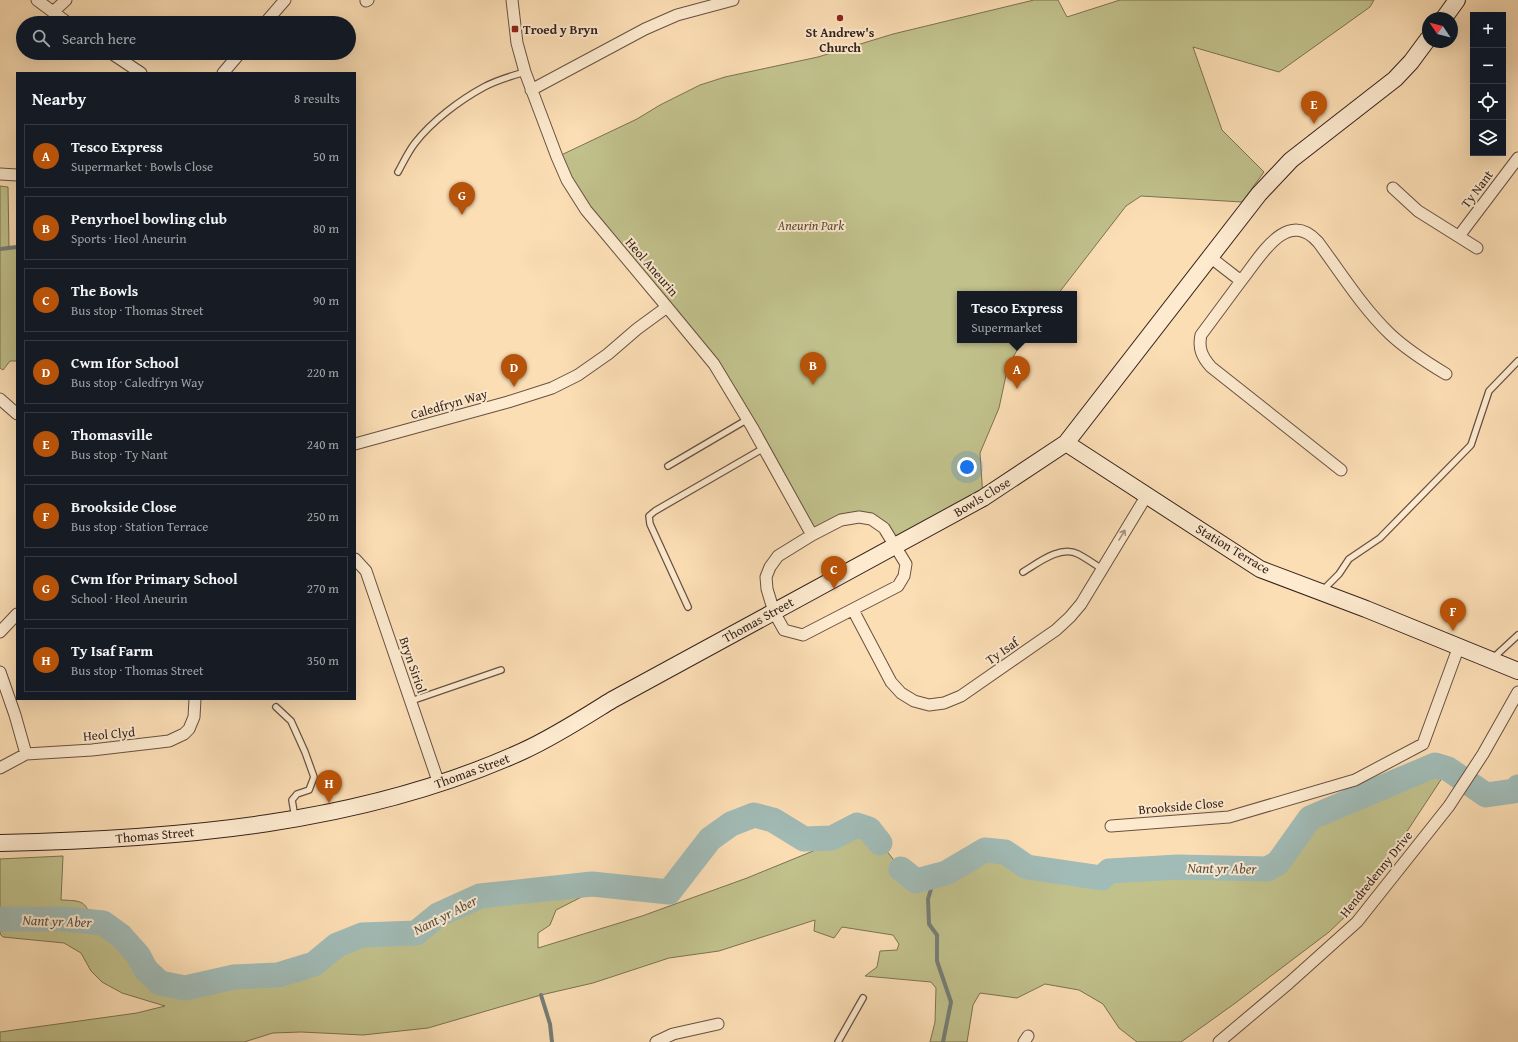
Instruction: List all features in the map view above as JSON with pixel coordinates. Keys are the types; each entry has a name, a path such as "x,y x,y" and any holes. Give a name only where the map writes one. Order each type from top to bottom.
{"main road":[{"path":"1448,12 1457,0"},
{"name":"Bowls Close","path":"895,546 983,498 1066,443 1259,194 1291,160 1395,79 1411,62 1422,47"},
{"name":"Station Terrace","path":"1066,443 1260,569 1518,671"},
{"name":"Thomas Street","path":"0,844 125,838 236,827 295,818 363,804 439,784 475,772 525,751 612,700 895,546"}],"street":[{"path":"38,0 58,16"},
{"path":"53,12 66,0"},
{"path":"271,16 285,0"},
{"name":"Heol Aneurin","path":"512,0 518,43 530,90 562,170 586,210 714,364 748,419 812,535"},
{"path":"530,90 645,28 709,3 733,0"},
{"path":"122,60 139,72"},
{"path":"224,72 234,60"},
{"name":"Ty Nant","path":"1459,236 1518,158"},
{"path":"0,174 16,175"},
{"path":"1393,188 1418,211 1477,248"},
{"path":"1341,470 1211,367 1202,355 1200,342 1201,335 1273,240 1280,234 1290,231 1298,231 1312,236 1382,326 1421,359 1446,374"},
{"path":"1210,257 1242,281"},
{"name":"Caledfryn Way","path":"356,444 552,388 578,375 608,354 637,329 667,307"},
{"path":"0,399 16,413"},
{"name":"Ty Isaf","path":"853,610 891,682 901,693 914,701 929,705 961,696 1056,630 1070,617 1081,604 1147,495"},
{"path":"859,517 871,519 884,528 906,564 904,576 898,586 802,636 784,630 774,612 766,577 770,567 778,556 812,535 841,520 859,517"},
{"name":"Bryn Siriol","path":"356,560 366,571 439,784"},
{"path":"0,632 16,615"},
{"name":"Brookside Close","path":"1111,826 1229,817 1355,780 1424,744 1458,646"},
{"path":"0,672 15,715 26,754"},
{"name":"Hendredenny Drive","path":"1219,1042 1358,922 1449,806 1483,754 1518,692"},
{"name":"Heol Clyd","path":"0,768 26,754 92,750 169,741 184,734 189,729 194,717 195,700"},
{"path":"656,1042 673,1034 718,1024"}],"lane":[{"path":"398,172 414,144 424,132 465,98 485,86 525,72"},
{"path":"1320,592 1339,574 1349,559 1380,538 1471,445 1489,391 1518,361"},
{"path":"668,466 748,419"},
{"path":"688,607 650,524 649,516 654,511 764,448"},
{"path":"1023,572 1059,552 1077,553 1102,569"},
{"path":"1492,660 1518,635"},
{"path":"411,701 501,670"},
{"path":"276,707 291,721 314,777 310,790 297,794 292,800 295,818"},
{"path":"838,1042 863,998"}],"green space":[{"name":"Aneurin Park","path":"1034,0 1058,0 1067,17 1120,0 1374,0 1370,7 1279,72 1193,47 1222,130 1264,172 1242,202 1141,196 1126,206 1060,291 957,291 957,343 1021,343 1008,366 999,408 980,453 983,498 895,546 884,528 859,517 812,535 714,364 586,210 557,157 637,119 660,105 700,85 725,77 818,57 893,34"},
{"path":"0,186 8,187 9,248 16,247 16,361 10,361 3,370 0,368"},
{"path":"1435,765 1448,769 1398,845 1363,891 1352,910 1329,932 1181,1042 1137,1042 1119,1028 1103,1004 1079,990 1045,984 1017,998 980,993 973,1005 967,1042 930,1042 935,1022 936,988 931,982 865,976 877,967 880,951 897,950 899,944 893,935 842,927 834,938 814,931 815,920 719,951 669,958 593,983 541,995 428,1028 363,1035 301,1032 273,1033 244,1042 0,1042 0,1032 137,1013 165,1006 122,993 102,982 91,971 81,953 64,943 3,937 0,934 0,859 63,856 61,900 82,903 88,909 93,922 103,923 121,936 138,955 146,970 160,983 185,988 234,977 278,975 314,964 337,945 362,935 416,933 438,915 480,896 592,884 605,885 556,910 550,925 538,933 538,948 642,916 747,878 818,849 832,838 857,825 869,829 901,869 916,881 946,873 985,850 1005,852 1027,867 1102,878 1109,871 1178,867 1267,869 1278,863 1310,818"}],"waterway":[{"path":"0,249 16,247"},
{"name":"Nant yr Aber","path":"901,869 916,881 946,873 985,850 1005,852 1027,867 1102,878 1109,871 1178,867 1267,869 1278,863 1310,818 1435,765 1448,769 1486,795 1514,791 1518,787"},
{"name":"Nant yr Aber","path":"0,919 64,919 103,923 121,936 138,955 146,970 160,983 185,988 234,977 278,975 314,964 337,945 362,935 416,933 438,915 480,896 592,884 669,892 710,839 731,824 754,815 773,820 804,839 832,838 857,825 869,829 880,843"},
{"path":"935,876 928,899 929,924 937,935 937,961 951,1002 943,1042"},
{"path":"541,995 550,1024 552,1042"}],"place":[{"name":"St Andrew's Church","path":"840,18"},
{"name":"Troed y Bryn","path":"515,29"},
{"name":"Thomasville","path":"1314,124"},
{"name":"Cwm Ifor Primary School","path":"462,215"},
{"name":"Penyrhoel bowling club","path":"813,385"},
{"name":"Cwm Ifor School","path":"514,387"},
{"name":"Tesco Express","path":"1017,389"},
{"name":"The Bowls","path":"834,589"},
{"name":"Brookside Close","path":"1453,631"},
{"name":"Ty Isaf Farm","path":"329,803"}]}
